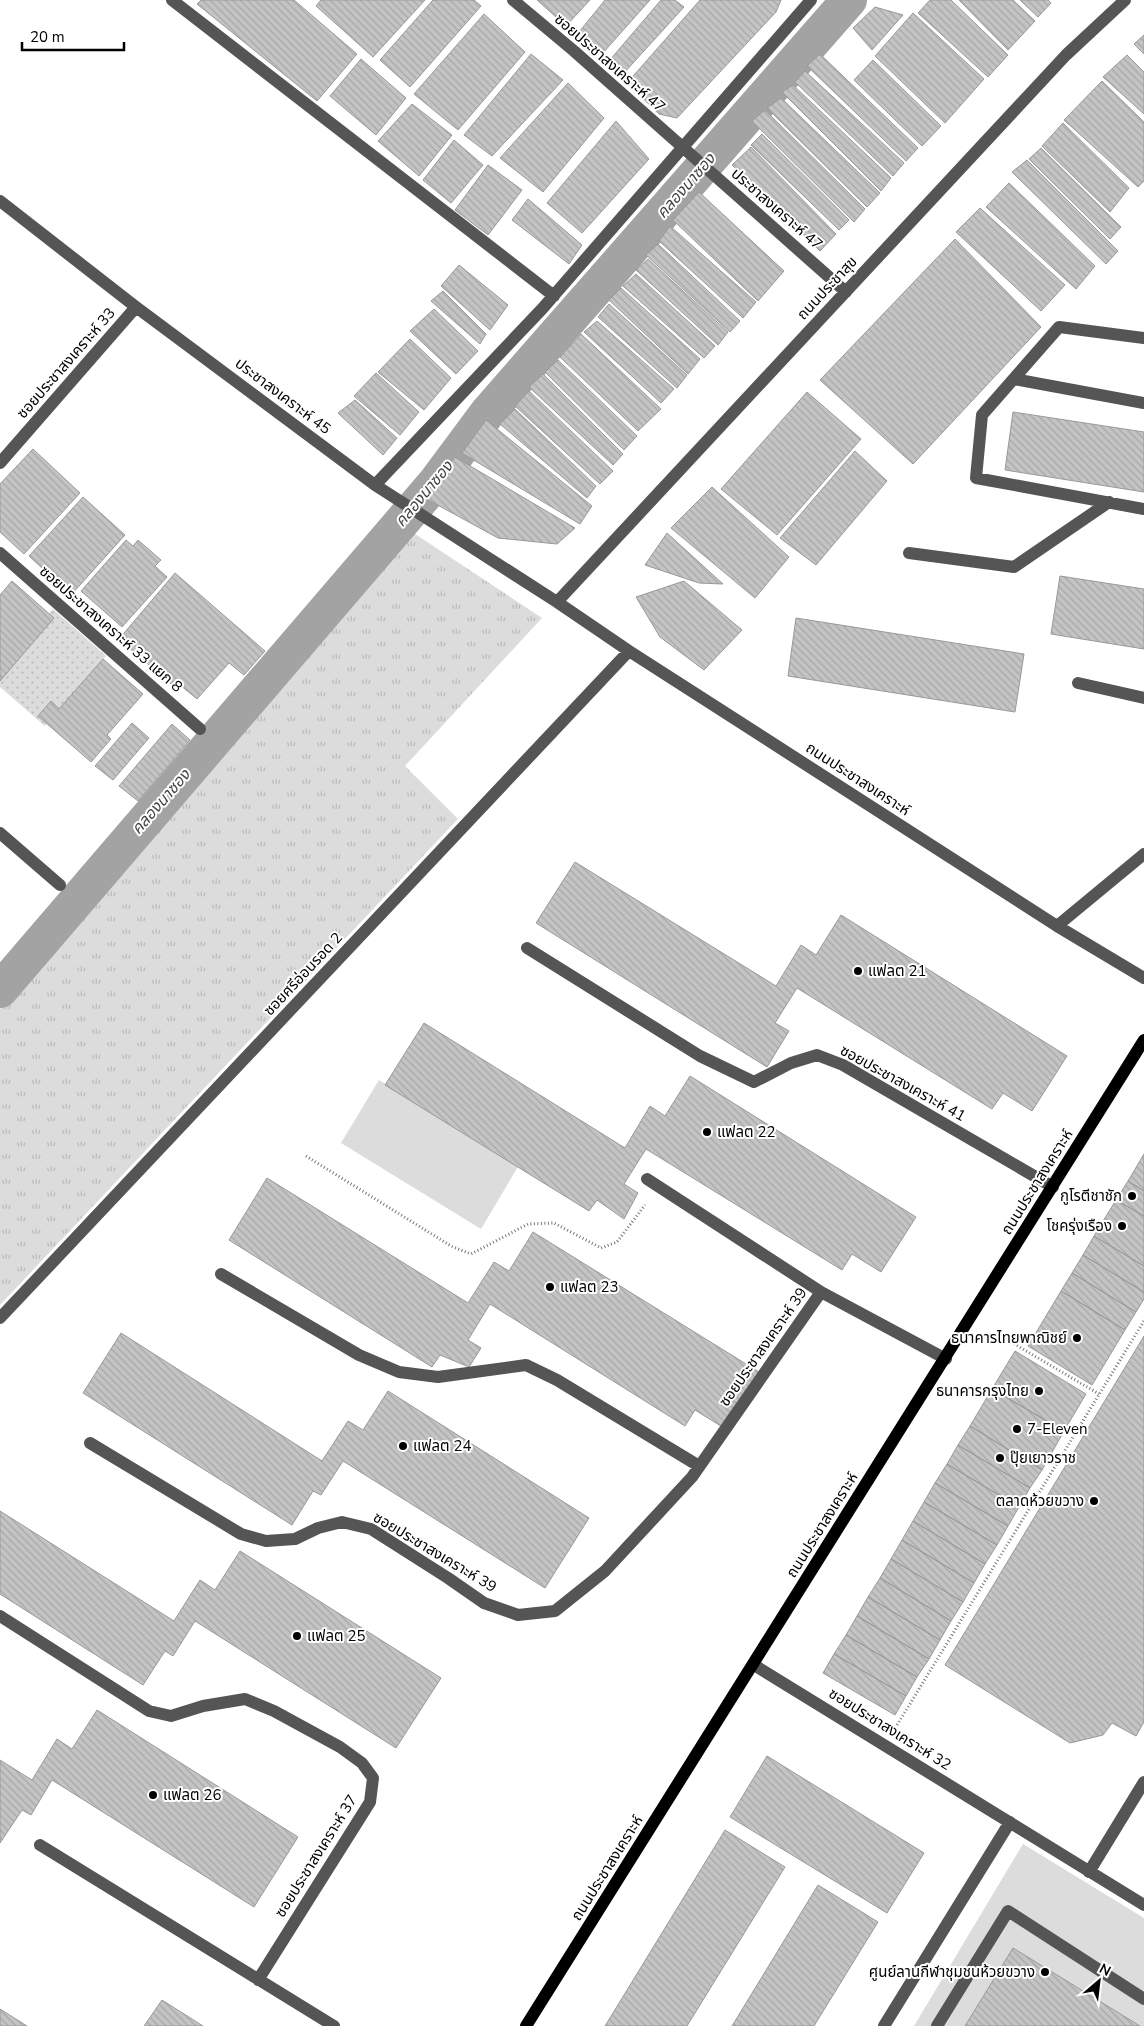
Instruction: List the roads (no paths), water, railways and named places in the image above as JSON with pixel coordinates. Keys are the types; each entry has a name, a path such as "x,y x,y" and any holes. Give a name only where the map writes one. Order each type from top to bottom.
{"main road":[{"name":"ถนนประชาสงเคราะห์","path":"526,2026 946,1359 1144,1040"}],"street":[{"path":"172,0 554,296"},
{"name":"ซอยประชาสงเคราะห์ 47","path":"513,0 574,51 684,149"},
{"path":"374,486 554,296 684,149 811,0"},
{"name":"ถนนประชาสุข","path":"557,602 1066,55 1125,0"},
{"name":"ประชาสงเคราะห์ 47","path":"684,149 846,292"},
{"name":"ประชาสงเคราะห์ 45","path":"0,201 136,307 374,486 557,602"},
{"name":"ซอยประชาสงเคราะห์ 33","path":"0,462 136,307"},
{"path":"1144,338 1059,327 982,415 976,478 1144,509"},
{"path":"1014,379 1144,403"},
{"path":"909,553 1014,567 1108,502"},
{"name":"ซอยประชาสงเคราะห์ 33 แยก 8","path":"0,553 200,729"},
{"name":"ถนนประชาสงเคราะห์","path":"557,602 628,651 1057,926 1144,978"},
{"name":"ซอยศรีอ่อนรอด 2","path":"0,1318 628,651"},
{"path":"1078,683 1144,698"},
{"path":"0,833 60,885"},
{"path":"1057,926 1144,854"},
{"name":"ซอยประชาสงเคราะห์ 41","path":"527,948 700,1056 725,1069 754,1082 791,1063 817,1056 843,1066 1053,1188"},
{"name":"ซอยประชาสงเคราะห์ 39","path":"646,1178 821,1292 946,1359"},
{"path":"221,1274 359,1355 399,1372 438,1377 526,1365 557,1380 699,1466"},
{"name":"ซอยประชาสงเคราะห์ 39","path":"90,1443 241,1534 266,1541 295,1539 318,1528 342,1522 371,1529 484,1603 518,1615 555,1611 605,1571 692,1477 821,1292"},
{"name":"ซอยประชาสงเคราะห์ 37","path":"0,1616 149,1711 172,1716 204,1706 245,1699 274,1711 324,1738 362,1763 373,1778 370,1802 258,1980"},
{"name":"ซอยประชาสงเคราะห์ 32","path":"754,1664 1144,1906"},
{"path":"1089,1872 1144,1782"},
{"path":"884,2026 1010,1822"},
{"path":"40,1845 334,2026"},
{"path":"937,2026 1008,1912 1144,1999"}],"waterway":[{"name":"คลองนาซอง","path":"0,990 436,482 488,412 849,0"}],"place":[{"name":"แฟลต 21","path":"858,971"},
{"name":"แฟลต 22","path":"707,1132"},
{"name":"กูโรตีชาชัก","path":"1132,1196"},
{"name":"โชครุ่งเรือง","path":"1122,1226"},
{"name":"แฟลต 23","path":"550,1287"},
{"name":"ธนาคารไทยพาณิชย์","path":"1077,1338"},
{"name":"ธนาคารกรุงไทย","path":"1039,1391"},
{"name":"7-Eleven","path":"1017,1429"},
{"name":"แฟลต 24","path":"403,1446"},
{"name":"ปุ๊ยเยาวราช","path":"1000,1458"},
{"name":"ตลาดห้วยขวาง","path":"1094,1501"},
{"name":"แฟลต 25","path":"297,1636"},
{"name":"แฟลต 26","path":"153,1795"},
{"name":"ศูนย์ลานกีฬาชุมชนห้วยขวาง","path":"1045,1972"}]}
